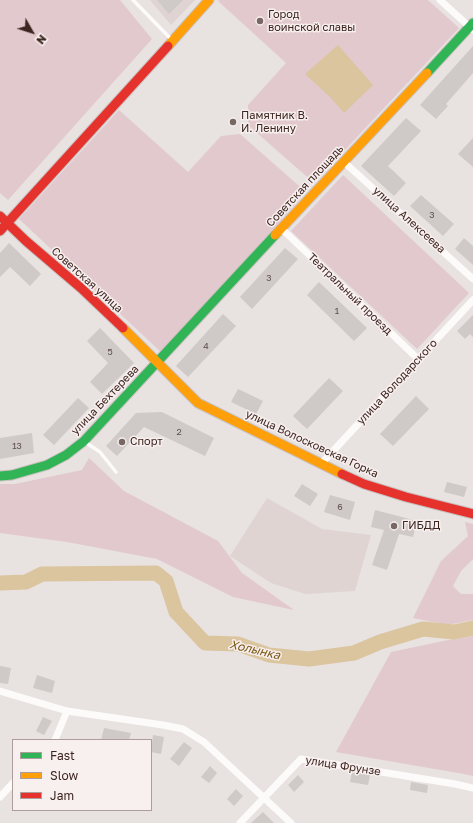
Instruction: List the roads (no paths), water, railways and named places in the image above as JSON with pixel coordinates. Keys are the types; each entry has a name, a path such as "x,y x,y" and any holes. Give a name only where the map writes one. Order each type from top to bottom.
{"street":[{"path":"0,230 209,0"},
{"name":"Советская площадь","path":"158,362 472,27 440,0"},
{"name":"улица Алексеева","path":"344,162 473,279"},
{"name":"Советская улица","path":"0,216 26,241 81,288 158,362"},
{"name":"Театральный проезд","path":"282,228 418,359"},
{"name":"улица Володарского","path":"321,464 473,300"},
{"name":"улица Бехтерева","path":"0,476 12,475 47,465 66,454 84,441 158,362"},
{"name":"улица Волосковская Горка","path":"158,362 198,403 321,464 364,484 406,497 473,514"},
{"path":"0,691 67,711 183,729 204,742 291,823"},
{"path":"55,739 67,711"},
{"name":"улица Фрунзе","path":"240,823 300,759 473,788"},
{"path":"0,796 12,784"}],"lane":[{"path":"133,0 172,40"},
{"path":"84,441 100,452 116,472"}],"waterway":[{"name":"Холынка","path":"0,583 26,582 42,574 156,573 166,581 176,612 205,643 238,644 269,655 309,659 354,653 380,642 423,629 454,632 473,628"}],"place":[{"name":"Город воинской славы","path":"260,21"},
{"name":"Памятник В. И. Ленину","path":"233,122"},
{"name":"Спорт","path":"122,442"},
{"name":"ГИБДД","path":"394,526"}]}
